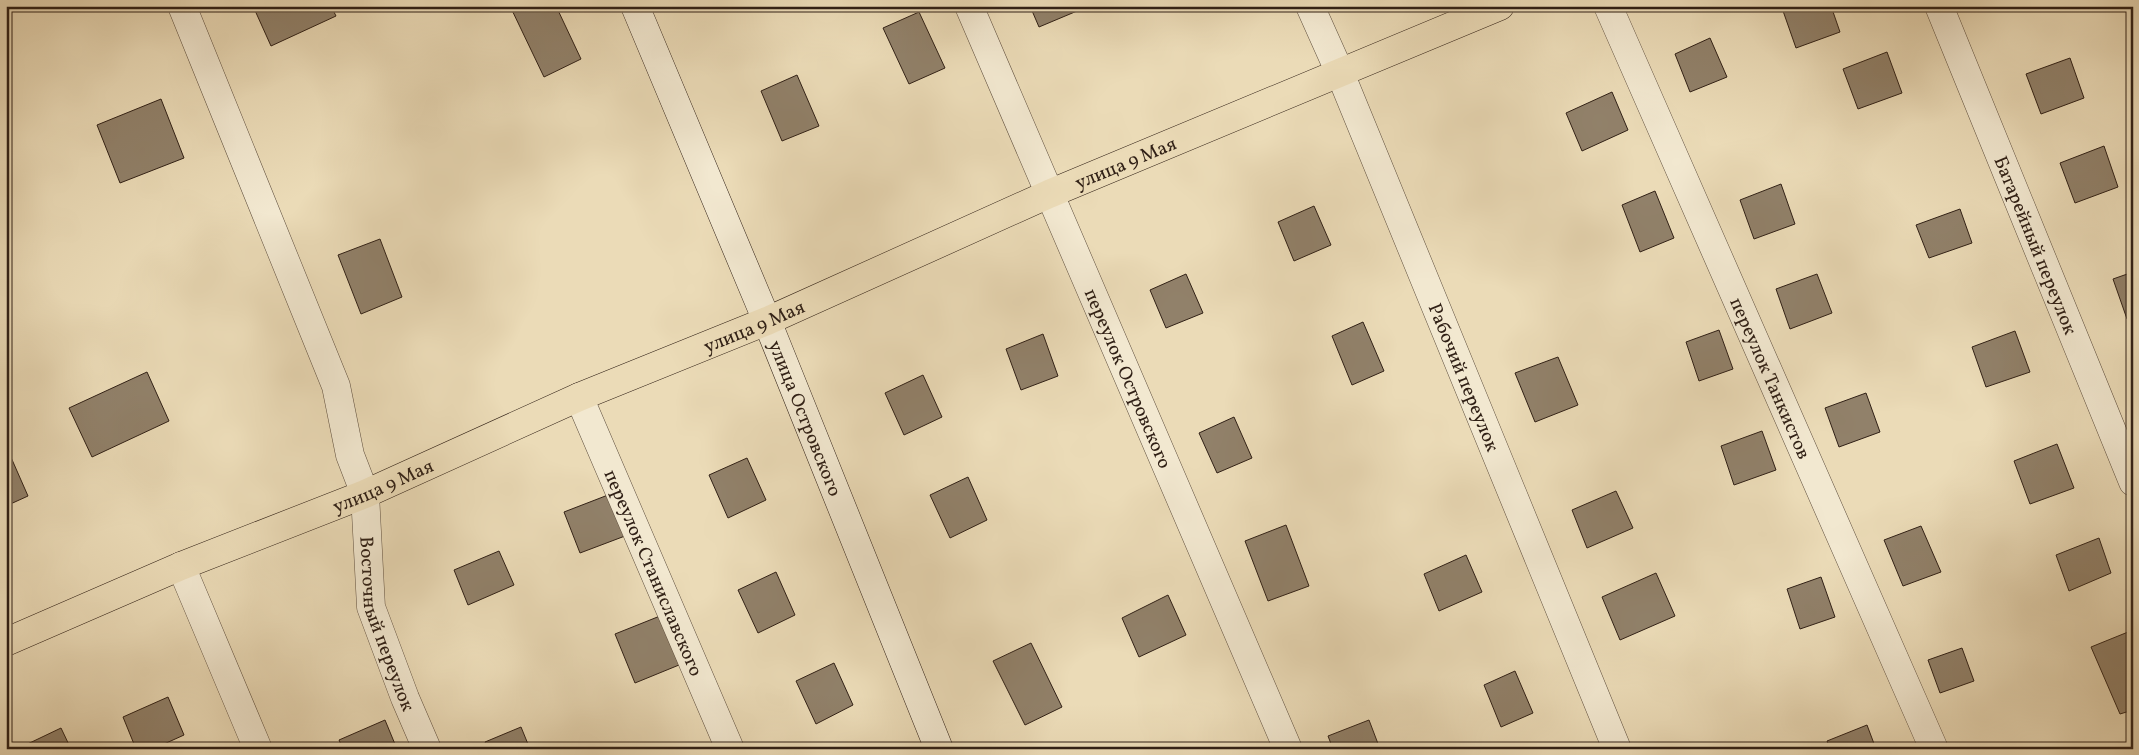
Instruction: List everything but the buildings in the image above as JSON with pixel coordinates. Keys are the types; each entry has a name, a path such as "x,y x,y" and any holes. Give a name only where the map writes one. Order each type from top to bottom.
{"main road":[{"name":"улица 9 Мая","path":"6,642 181,566 365,494 579,397 766,321 1049,194 1500,6"}],"street":[{"name":"Восточный переулок","path":"182,6 336,386 350,455 365,494 371,607 427,749"},
{"name":"улица Островского","path":"635,6 766,321 939,749"},
{"name":"переулок Островского","path":"969,6 1288,749"},
{"name":"Рабочий переулок","path":"1310,6 1340,73 1617,749"},
{"name":"переулок Танкистов","path":"1608,6 1934,749"},
{"name":"Батарейный переулок","path":"1939,6 2133,482"},
{"name":"переулок Станиславского","path":"579,397 730,749"},
{"path":"181,566 258,749"}]}
